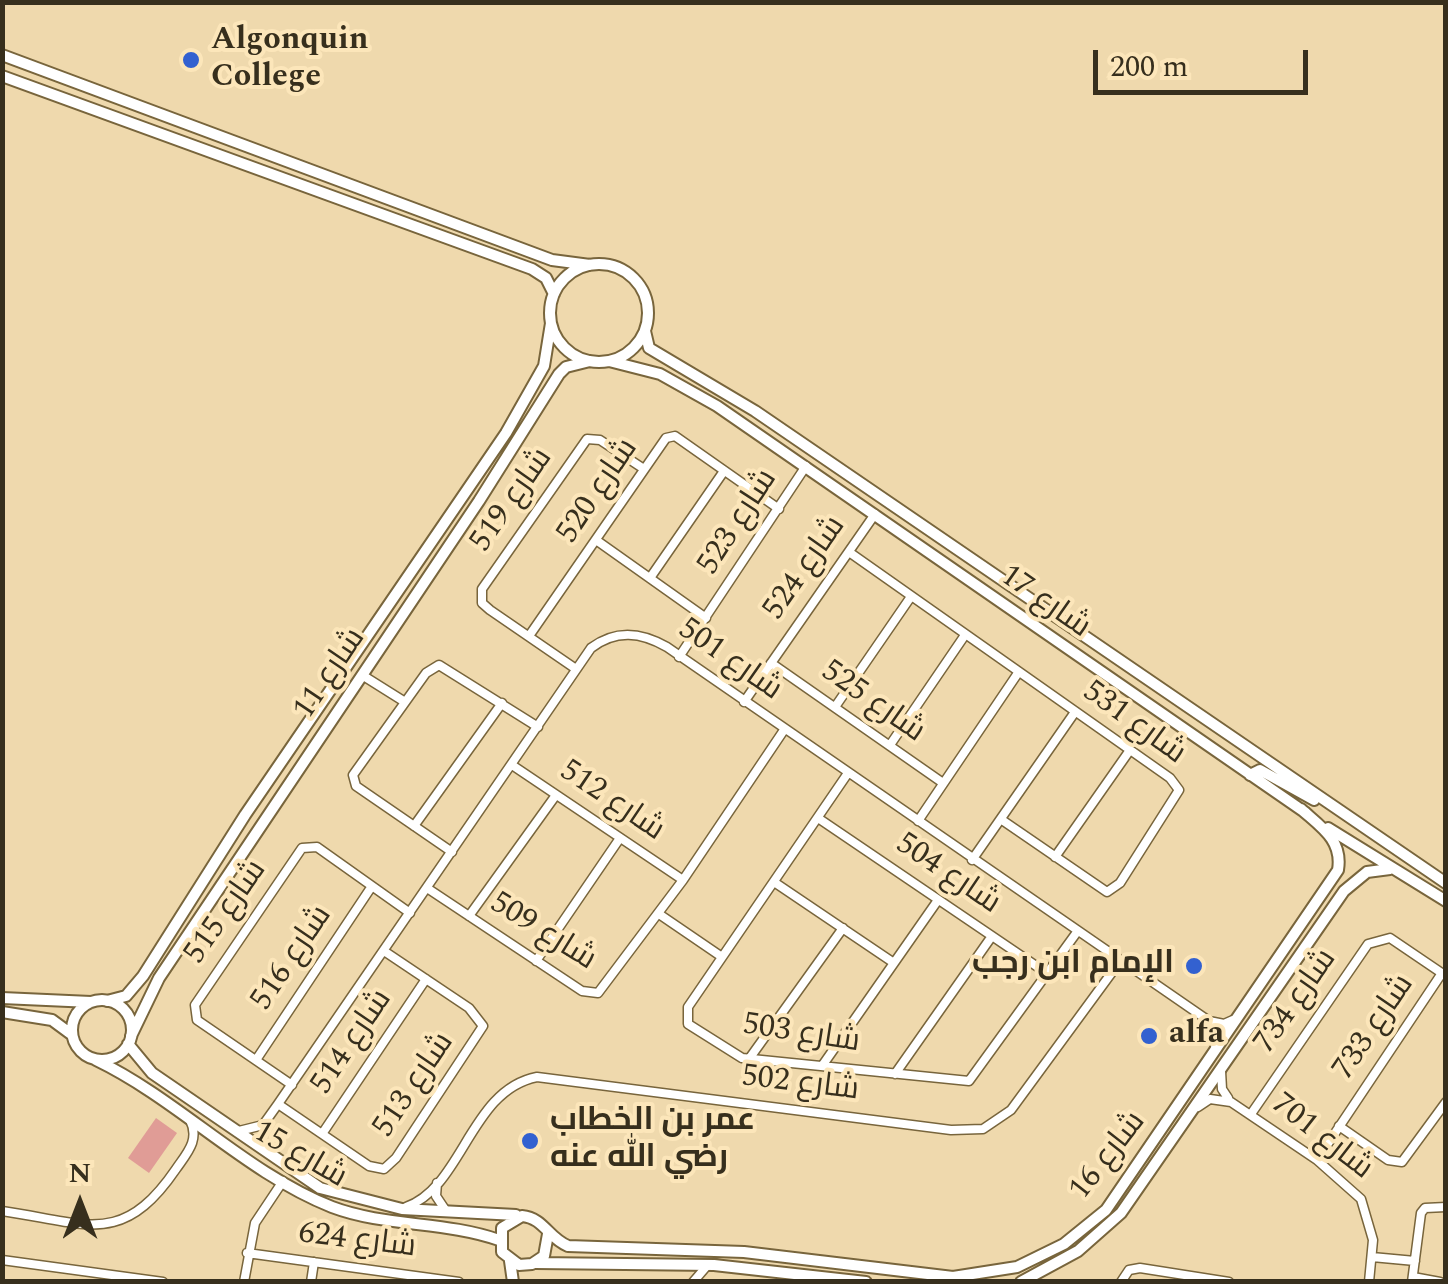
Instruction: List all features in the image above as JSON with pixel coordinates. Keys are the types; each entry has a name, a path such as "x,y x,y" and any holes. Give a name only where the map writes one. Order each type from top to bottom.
{"street":[{"path":"2,54 552,260 619,268 632,276 647,302 645,331 637,345 609,361 590,361 565,348 551,323 554,294 568,275 590,265"},
{"path":"2,76 532,269 546,278 554,294"},
{"name":"شارع 11","path":"107,1001 120,999 135,988 262,790 523,406 544,366 551,323"},
{"name":"شارع 17","path":"645,331 649,348 755,410 986,572 1446,883"},
{"name":"شارع 11","path":"130,1040 159,978 480,502 559,374 566,367 590,361"},
{"name":"شارع 17","path":"609,361 640,367 686,387 1301,810 1390,869 1446,900"},
{"name":"شارع 520","path":"529,636 670,436 779,508"},
{"name":"شارع 519","path":"576,669 482,603 482,590 587,439 600,440 644,469"},
{"name":"شارع 523","path":"680,656 806,466"},
{"path":"650,578 724,471"},
{"name":"شارع 524","path":"744,702 875,514"},
{"path":"596,540 706,618"},
{"name":"شارع 531","path":"849,552 1170,778 1179,790 1120,883 1107,892 1002,820"},
{"path":"930,554 969,576 978,578 986,572"},
{"path":"835,707 910,598"},
{"name":"شارع 501","path":"262,1125 576,669 602,640 627,634 653,639 680,656 1209,1021"},
{"path":"890,745 965,636"},
{"name":"شارع 525","path":"771,663 944,783"},
{"path":"452,852 356,786 353,775 426,673 440,664 538,727"},
{"path":"918,821 1018,672"},
{"path":"362,675 405,702"},
{"path":"414,826 502,703"},
{"path":"296,772 288,763 311,728 318,708"},
{"path":"972,860 1075,712"},
{"name":"شارع 509","path":"427,888 582,991 598,993 659,914 784,730"},
{"path":"1055,858 1130,750"},
{"name":"شارع 512","path":"512,765 683,880"},
{"path":"1250,775 1260,770 1297,795 1325,804"},
{"name":"شارع 503","path":"848,773 688,1008 688,1024 730,1053 749,1058 969,1080 1077,932"},
{"path":"240,854 272,799 271,793 262,790"},
{"path":"469,916 556,795"},
{"name":"شارع 16","path":"548,1234 568,1246 805,1258 923,1275 953,1277 1017,1268 1086,1227 1117,1194 1338,870 1340,858 1334,839 1301,810"},
{"name":"شارع 504","path":"818,818 1048,974"},
{"path":"536,960 620,838"},
{"name":"شارع 515","path":"292,1084 197,1020 195,1005 302,848 317,847 410,912"},
{"name":"شارع 16","path":"1020,1282 1069,1257 1104,1230 1195,1110 1355,878 1390,869"},
{"path":"774,882 894,963"},
{"name":"شارع 516","path":"256,1060 372,886"},
{"path":"822,1066 938,900"},
{"path":"659,914 722,957"},
{"path":"1271,998 1279,976 1312,929 1313,920 1308,916"},
{"path":"749,1058 842,928"},
{"path":"895,1074 992,936"},
{"name":"شارع 734","path":"1251,1114 1368,944 1390,938 1444,974"},
{"name":"شارع 513","path":"278,1104 369,1166 378,1170 391,1166 480,1033 479,1016 384,950"},
{"name":"شارع 502","path":"402,1209 421,1201 506,1088 537,1078 951,1130 983,1129 1011,1110 1121,960"},
{"name":"شارع 733","path":"1317,1160 1444,974"},
{"name":"شارع 514","path":"322,1134 426,978"},
{"path":"2,998 107,1001 129,1018 130,1040 115,1057 96,1060 80,1051 72,1036 52,1020 2,1012"},
{"path":"72,1036 74,1019 92,1002"},
{"path":"1209,1021 1224,1024 1238,1017"},
{"path":"1209,1021 1215,1032 1215,1050"},
{"name":"شارع 15","path":"130,1040 141,1064 298,1176 337,1196 402,1209 522,1216"},
{"name":"شارع 15","path":"96,1060 130,1076 284,1180 352,1213 499,1240"},
{"name":"شارع 701","path":"1222,1071 1222,1089 1231,1102"},
{"name":"شارع 701","path":"1195,1110 1210,1099 1231,1102 1353,1189 1365,1206 1372,1257 1368,1282"},
{"path":"1339,1126 1388,1160 1402,1162 1446,1102"},
{"path":"2,1211 91,1223 128,1220 156,1198 190,1149 194,1129 188,1116"},
{"path":"234,1130 249,1131 262,1125"},
{"path":"262,1125 260,1139 266,1152"},
{"path":"190,1149 209,1138 225,1142"},
{"path":"438,1179 436,1196 448,1212"},
{"name":"شارع 624","path":"244,1282 255,1223 284,1180"},
{"path":"1440,1282 1412,1279 1421,1213 1426,1208 1446,1207"},
{"path":"522,1216 543,1224 548,1234 544,1256 516,1282 499,1240 510,1220 522,1216"},
{"name":"شارع 624","path":"248,1253 392,1277 459,1282"},
{"path":"1372,1257 1415,1261"},
{"path":"743,1266 760,1262 797,1267 805,1258"},
{"path":"2,1260 107,1278 162,1282"},
{"path":"510,1261 714,1264 863,1281 865,1272 912,1279 923,1275"},
{"path":"312,1282 314,1262"},
{"path":"671,1263 682,1268 691,1282 703,1268 714,1264"},
{"path":"40,1282 42,1267"},
{"path":"1121,1282 1129,1270 1140,1268 1189,1279 1229,1282"}],"shaded area":[{"path":"156,1118 177,1133 149,1173 128,1158"}],"place":[{"name":"Algonquin College","path":"191,60"},
{"name":"الإمام ابن رجب","path":"1194,966"},
{"name":"alfa","path":"1149,1036"},
{"name":"عمر بن الخطاب رضي الله عنه","path":"530,1141"}]}
